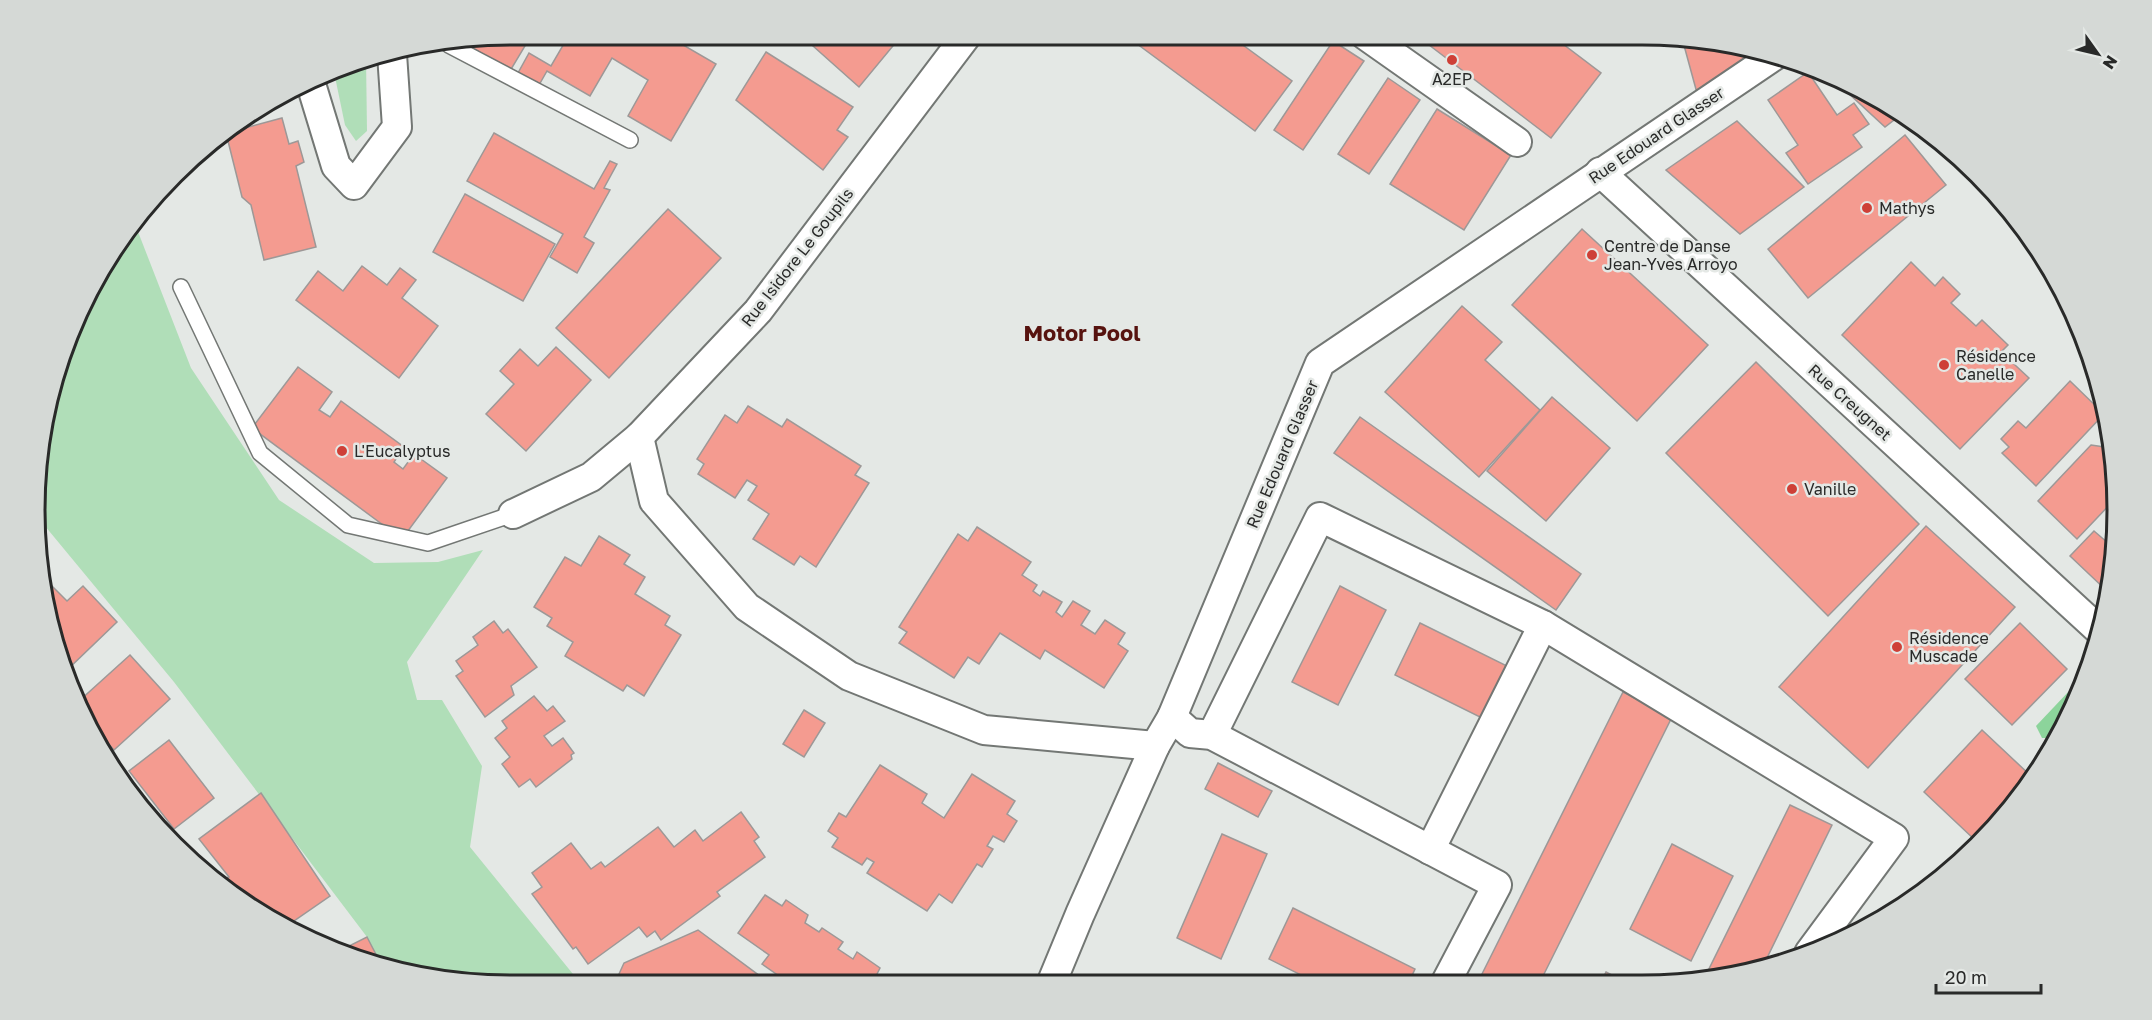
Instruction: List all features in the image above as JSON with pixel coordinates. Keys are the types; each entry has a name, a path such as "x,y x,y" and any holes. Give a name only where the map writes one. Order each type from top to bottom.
{"street":[{"name":"Rue Isidore Le Goupils","path":"513,514 591,477 639,437 758,311 959,45"},
{"path":"1380,45 1517,142"},
{"path":"313,89 336,166 354,185 397,127 392,60"},
{"name":"Rue Edouard Glasser","path":"1055,975 1155,746 1172,717 1320,363 1765,62"},
{"name":"Rue Creugnet","path":"1600,172 2092,624"},
{"path":"639,437 654,501 747,607 849,676 984,730 1155,746"},
{"path":"1212,735 1320,517 1543,624 1894,837 1818,941"},
{"path":"1430,850 1543,624"},
{"path":"1172,717 1190,733 1212,735 1497,885 1450,975"}],"lane":[{"path":"455,48 630,140"},
{"path":"182,287 260,453 348,525 428,543 513,514"}],"shaded area":[{"path":"366,68 367,131 356,141 345,125 335,79"},
{"path":"138,231 191,368 279,500 374,563 438,562 483,550 407,662 417,700 442,700 482,766 470,847 574,975 510,975 449,971 375,954 367,937 174,682 46,527 49,449 54,419 70,361 80,332 107,277"},
{"path":"2071,689 2047,738 2042,738 2036,726"}],"building":[{"path":"526,45 510,71 471,47"},
{"path":"563,45 683,45 716,64 671,141 628,116 648,80 612,58 590,96 547,71 539,85 518,73 529,53 551,66"},
{"path":"812,45 894,45 859,87"},
{"path":"1139,45 1243,45 1292,81 1255,131"},
{"path":"1330,45 1339,45 1364,61 1303,150 1274,130"},
{"path":"1429,45 1564,45 1601,73 1551,138"},
{"path":"1685,47 1749,58 1697,93"},
{"path":"766,52 853,107 837,130 848,137 823,170 736,100"},
{"path":"1804,75 1811,77 1837,115 1854,103 1869,124 1853,135 1862,147 1808,184 1786,153 1798,145 1768,100"},
{"path":"1388,78 1420,100 1369,174 1338,154"},
{"path":"1848,93 1895,120 1885,127"},
{"path":"1437,109 1511,155 1464,230 1390,184"},
{"path":"282,118 289,144 298,141 304,162 296,166 316,247 264,260 251,205 242,197 228,140 245,128"},
{"path":"1737,121 1804,187 1740,234 1666,170"},
{"path":"494,133 594,189 610,161 617,164 604,188 610,190 584,237 594,243 577,273 550,257 563,234 467,181"},
{"name":"Mathys","path":"1905,135 1946,185 1808,298 1768,249"},
{"path":"465,194 555,244 523,301 433,252"},
{"path":"668,209 721,258 609,378 556,328"},
{"path":"1582,229 1708,345 1637,421 1512,305"},
{"name":"Résidence Canelle","path":"1911,262 1935,286 1943,277 1960,294 1951,303 1976,326 1982,320 2008,345 2001,352 2029,378 1960,449 1842,335"},
{"path":"362,266 387,285 400,268 416,280 402,298 438,326 399,378 296,300 318,271 343,291"},
{"path":"1462,306 1502,342 1485,360 1540,410 1479,477 1385,392"},
{"path":"556,347 591,380 526,451 486,414 514,384 500,371 520,349 538,366"},
{"name":"Vanille","path":"1756,362 1919,524 1828,616 1666,453"},
{"name":"L'Eucalyptus","path":"298,367 332,392 319,410 330,417 341,401 404,447 394,462 403,469 414,454 447,478 402,539 252,428"},
{"path":"2070,381 2095,405 2098,420 2036,486 2002,453 2009,447 2001,439 2018,421 2026,428"},
{"path":"1552,397 1610,448 1546,521 1487,471"},
{"path":"748,406 782,427 787,419 861,466 855,475 869,483 816,567 800,556 794,565 753,539 769,514 748,500 757,486 747,480 735,498 698,474 704,464 697,459 725,415 737,423"},
{"path":"1360,417 1581,574 1556,610 1334,453"},
{"path":"2091,445 2103,447 2107,508 2077,539 2038,501"},
{"name":"Résidence Muscade","path":"1926,526 2015,607 1868,768 1779,687"},
{"path":"977,527 1031,562 1022,575 1037,585 1033,591 1040,596 1043,591 1062,602 1056,612 1062,617 1073,601 1090,611 1081,625 1095,634 1105,620 1125,633 1118,644 1128,651 1104,688 1045,650 1040,659 1000,633 979,664 968,657 954,678 899,643 907,632 899,627 958,534 968,541"},
{"path":"2094,531 2106,541 2101,585 2070,556"},
{"path":"599,536 630,555 624,564 645,577 635,594 670,616 665,625 681,635 644,696 627,685 623,691 565,656 573,642 547,626 552,618 534,607 565,557 581,566"},
{"path":"51,585 67,601 83,586 117,622 72,665 61,630"},
{"path":"1340,586 1386,610 1338,705 1292,682"},
{"path":"494,621 503,633 508,629 537,667 511,686 514,695 485,717 456,676 463,671 456,661 478,645 473,637"},
{"path":"1420,623 1507,666 1482,718 1395,675"},
{"path":"2020,623 2067,669 2012,725 1965,679"},
{"path":"130,655 170,699 114,750 107,742 84,697"},
{"path":"1623,692 1672,717 1543,975 1482,975"},
{"path":"534,696 547,711 553,706 565,721 544,736 552,746 563,738 574,753 571,755 572,759 536,787 530,779 519,787 502,764 510,757 495,738 507,728 502,721"},
{"path":"804,710 825,723 804,757 783,744"},
{"path":"1982,730 2026,772 1992,817 1972,838 1924,792"},
{"path":"169,740 214,798 174,829 129,771"},
{"path":"1218,763 1272,791 1258,817 1205,789"},
{"path":"880,765 927,794 922,803 944,818 972,774 1015,801 1007,814 1017,821 1004,842 993,836 987,846 993,849 982,867 977,864 952,903 939,894 927,911 867,873 874,862 867,858 862,865 832,847 838,838 828,831 839,813 846,817"},
{"path":"261,793 330,896 293,921 226,878 229,877 199,839"},
{"path":"1790,805 1832,825 1767,957 1708,970"},
{"path":"741,812 759,837 754,841 765,857 717,892 720,896 661,940 655,931 647,937 639,927 588,964 576,947 573,949 532,894 542,887 532,873 571,843 591,869 601,862 605,867 658,827 674,847 695,830 703,841"},
{"path":"1222,834 1267,854 1221,959 1177,938"},
{"path":"1672,844 1733,876 1691,961 1630,929"},
{"path":"765,895 782,906 786,900 808,915 805,923 819,932 822,928 843,942 838,949 853,959 857,952 880,968 878,975 778,975 762,964 769,955 738,933"},
{"path":"1293,908 1415,969 1412,975 1301,975 1269,959"},
{"path":"698,930 759,975 619,975 624,963"},
{"path":"367,937 376,955 361,950 349,946"}],"place":[{"name":"A2EP","path":"1452,60"},
{"name":"Mathys","path":"1867,208"},
{"name":"Centre de Danse Jean-Yves Arroyo","path":"1592,255"},
{"name":"Résidence Canelle","path":"1944,365"},
{"name":"L'Eucalyptus","path":"342,451"},
{"name":"Vanille","path":"1792,489"},
{"name":"Résidence Muscade","path":"1897,647"}],"district":[{"name":"Motor Pool","path":"1082,333"}]}
